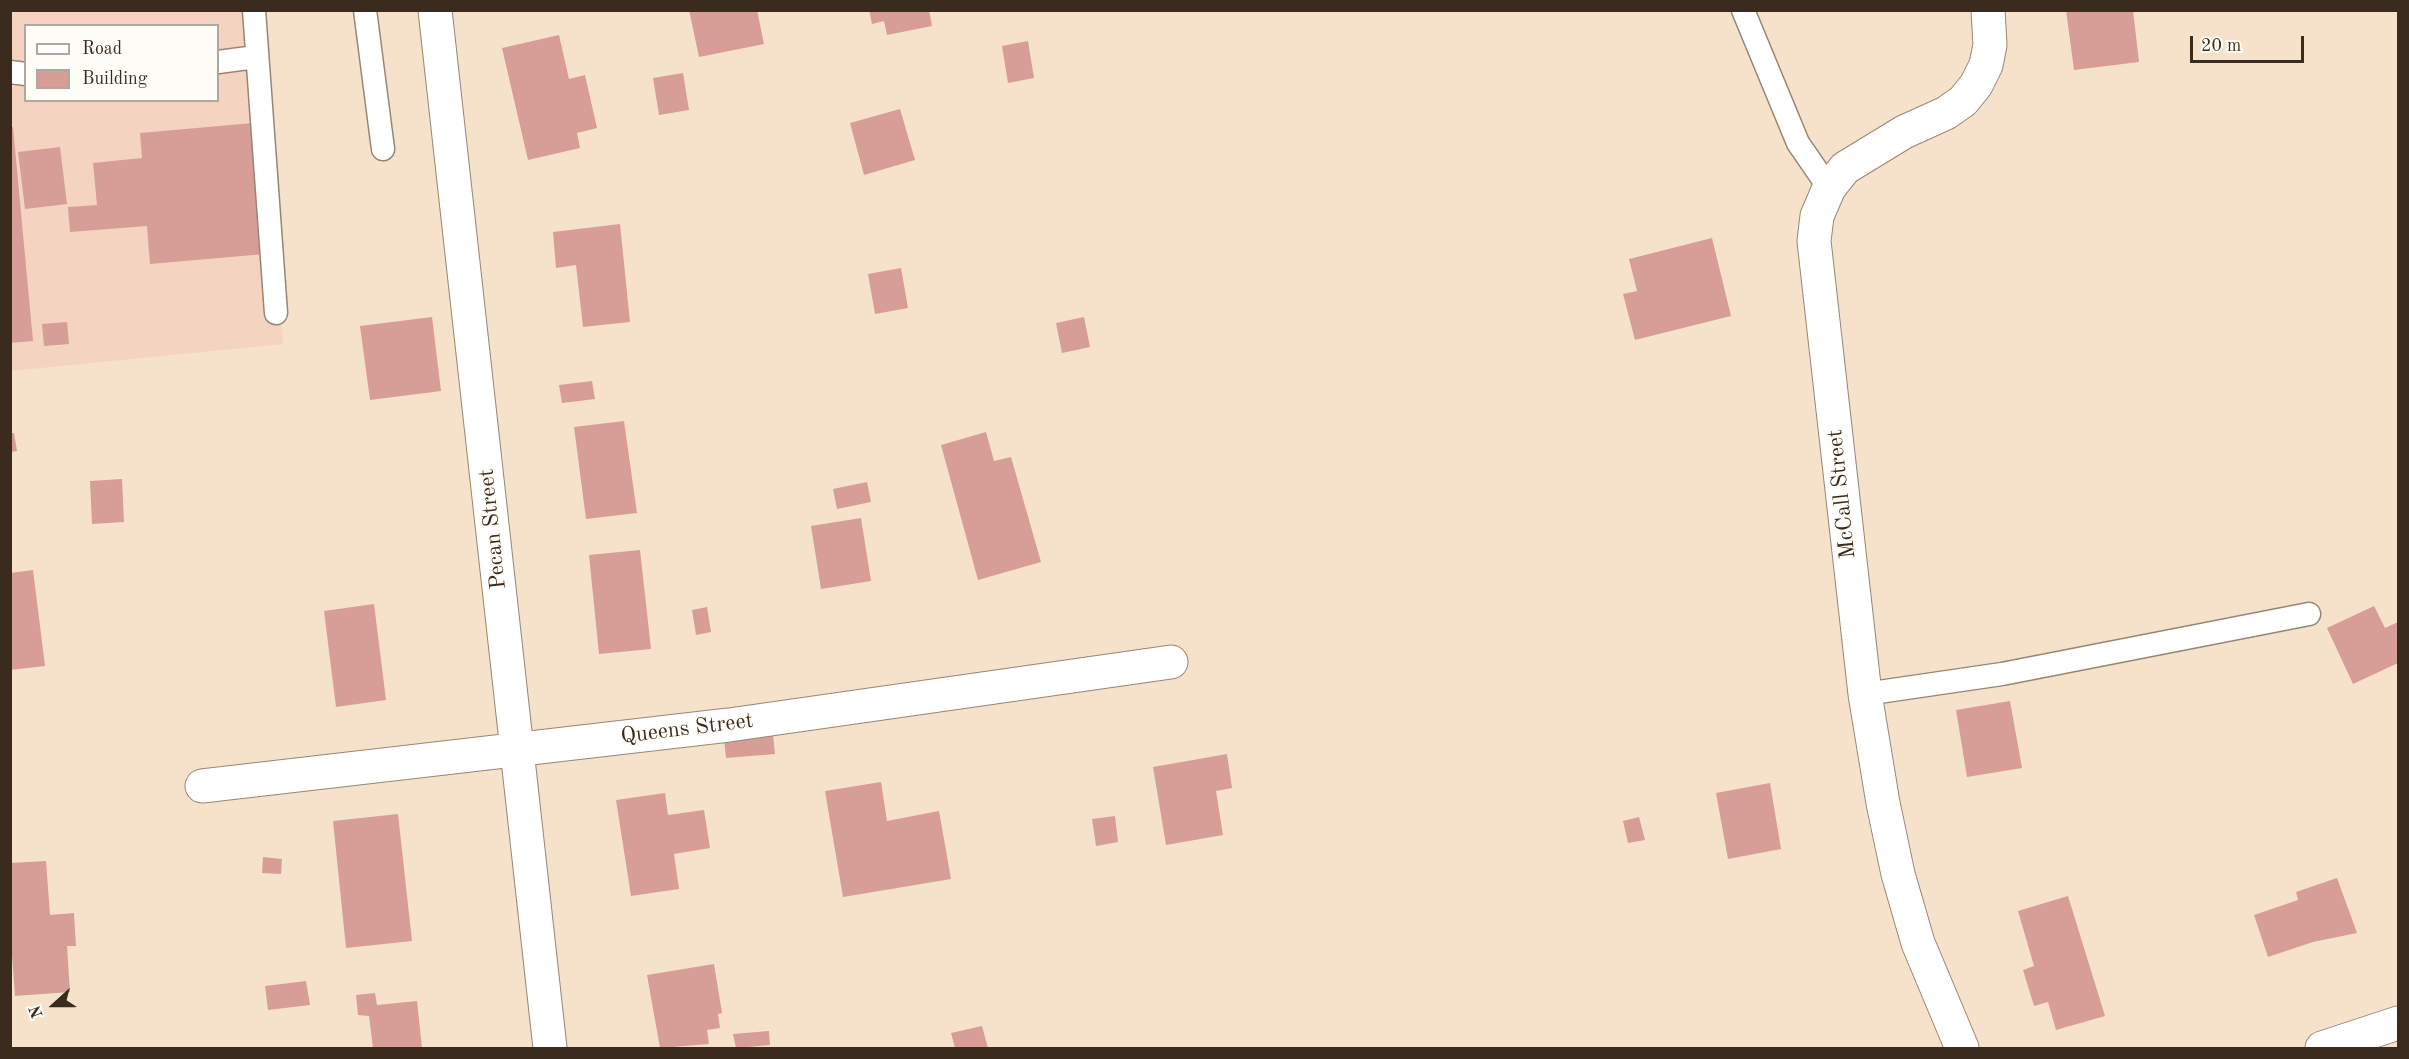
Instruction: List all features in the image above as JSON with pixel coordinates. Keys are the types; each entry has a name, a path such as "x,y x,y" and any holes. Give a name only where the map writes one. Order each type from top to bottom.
{"street":[{"name":"Pecan Street","path":"435,10 550,1048"},
{"name":"McCall Street","path":"1962,1048 1918,943 1898,874 1883,803 1865,694 1814,241 1817,216 1828,188 1845,168 1904,132 1946,113 1963,101 1976,85 1986,65 1990,45 1988,10"},
{"name":"Queens Street","path":"202,786 729,725 1171,662"},
{"path":"2322,1048 2398,1023"}],"lane":[{"path":"254,10 276,313"},
{"path":"365,10 383,149"},
{"path":"1743,10 1798,142 1828,188"},
{"path":"219,62 256,57"},
{"path":"1865,694 2002,674 2309,614"}],"shaded area":[{"path":"11,11 263,11 283,344 11,371"}],"building":[{"path":"689,10 757,10 764,44 699,57"},
{"path":"869,10 929,10 932,26 887,35 884,21 872,24"},
{"path":"2066,10 2133,10 2139,62 2074,70"},
{"path":"559,35 569,79 585,75 597,128 577,133 580,148 528,160 502,48"},
{"path":"1028,41 1034,78 1008,83 1002,46"},
{"path":"683,73 689,110 659,115 653,78"},
{"path":"900,109 915,160 864,175 850,123"},
{"path":"253,123 265,254 150,264 147,226 70,232 68,207 97,205 93,163 142,158 140,133"},
{"path":"13,127 33,341 10,343 10,128"},
{"path":"60,147 67,204 25,209 18,152"},
{"path":"620,224 630,322 583,327 576,265 556,268 553,232"},
{"path":"1712,238 1731,316 1635,340 1623,294 1637,291 1629,259"},
{"path":"901,268 908,308 875,314 868,274"},
{"path":"432,317 441,391 370,400 360,326"},
{"path":"1084,317 1090,347 1062,353 1056,323"},
{"path":"67,322 69,344 44,346 42,324"},
{"path":"592,381 595,399 562,403 559,385"},
{"path":"624,421 637,513 586,519 574,427"},
{"path":"986,432 994,461 1011,457 1041,562 978,580 941,445"},
{"path":"10,433 14,433 17,451 10,452"},
{"path":"122,479 124,522 92,524 90,481"},
{"path":"867,482 871,502 837,509 833,489"},
{"path":"861,518 871,581 821,589 811,526"},
{"path":"640,550 651,649 599,654 589,555"},
{"path":"33,570 45,666 10,670 10,573"},
{"path":"374,604 386,700 336,707 324,611"},
{"path":"2374,606 2385,628 2398,622 2398,663 2353,684 2327,628"},
{"path":"707,607 711,632 696,635 692,610"},
{"path":"2010,701 2022,768 1967,777 1956,710"},
{"path":"773,735 775,754 726,758 724,739"},
{"path":"1227,754 1232,788 1216,791 1223,835 1166,845 1153,767"},
{"path":"881,782 887,821 939,811 951,879 843,897 825,791"},
{"path":"1770,783 1781,849 1728,859 1716,793"},
{"path":"665,793 668,815 704,810 710,848 674,854 679,889 631,896 616,800"},
{"path":"398,814 412,941 346,948 333,821"},
{"path":"1115,816 1118,842 1096,846 1092,819"},
{"path":"1639,817 1645,840 1628,843 1623,821"},
{"path":"263,857 282,859 281,874 262,873"},
{"path":"46,861 50,915 74,913 76,946 67,946 70,992 15,996 10,928 10,863"},
{"path":"2337,878 2357,933 2313,942 2268,957 2254,915 2298,900 2296,892"},
{"path":"2068,896 2105,1016 2056,1030 2048,1002 2034,1006 2023,970 2034,966 2018,911"},
{"path":"714,964 722,1013 718,1014 720,1028 707,1030 709,1044 660,1048 647,975"},
{"path":"306,981 310,1005 268,1010 265,986"},
{"path":"375,993 377,1005 417,1001 422,1048 373,1048 369,1016 358,1015 356,995"},
{"path":"982,1026 988,1048 955,1048 951,1033"},
{"path":"769,1031 770,1045 736,1048 733,1034"}]}
